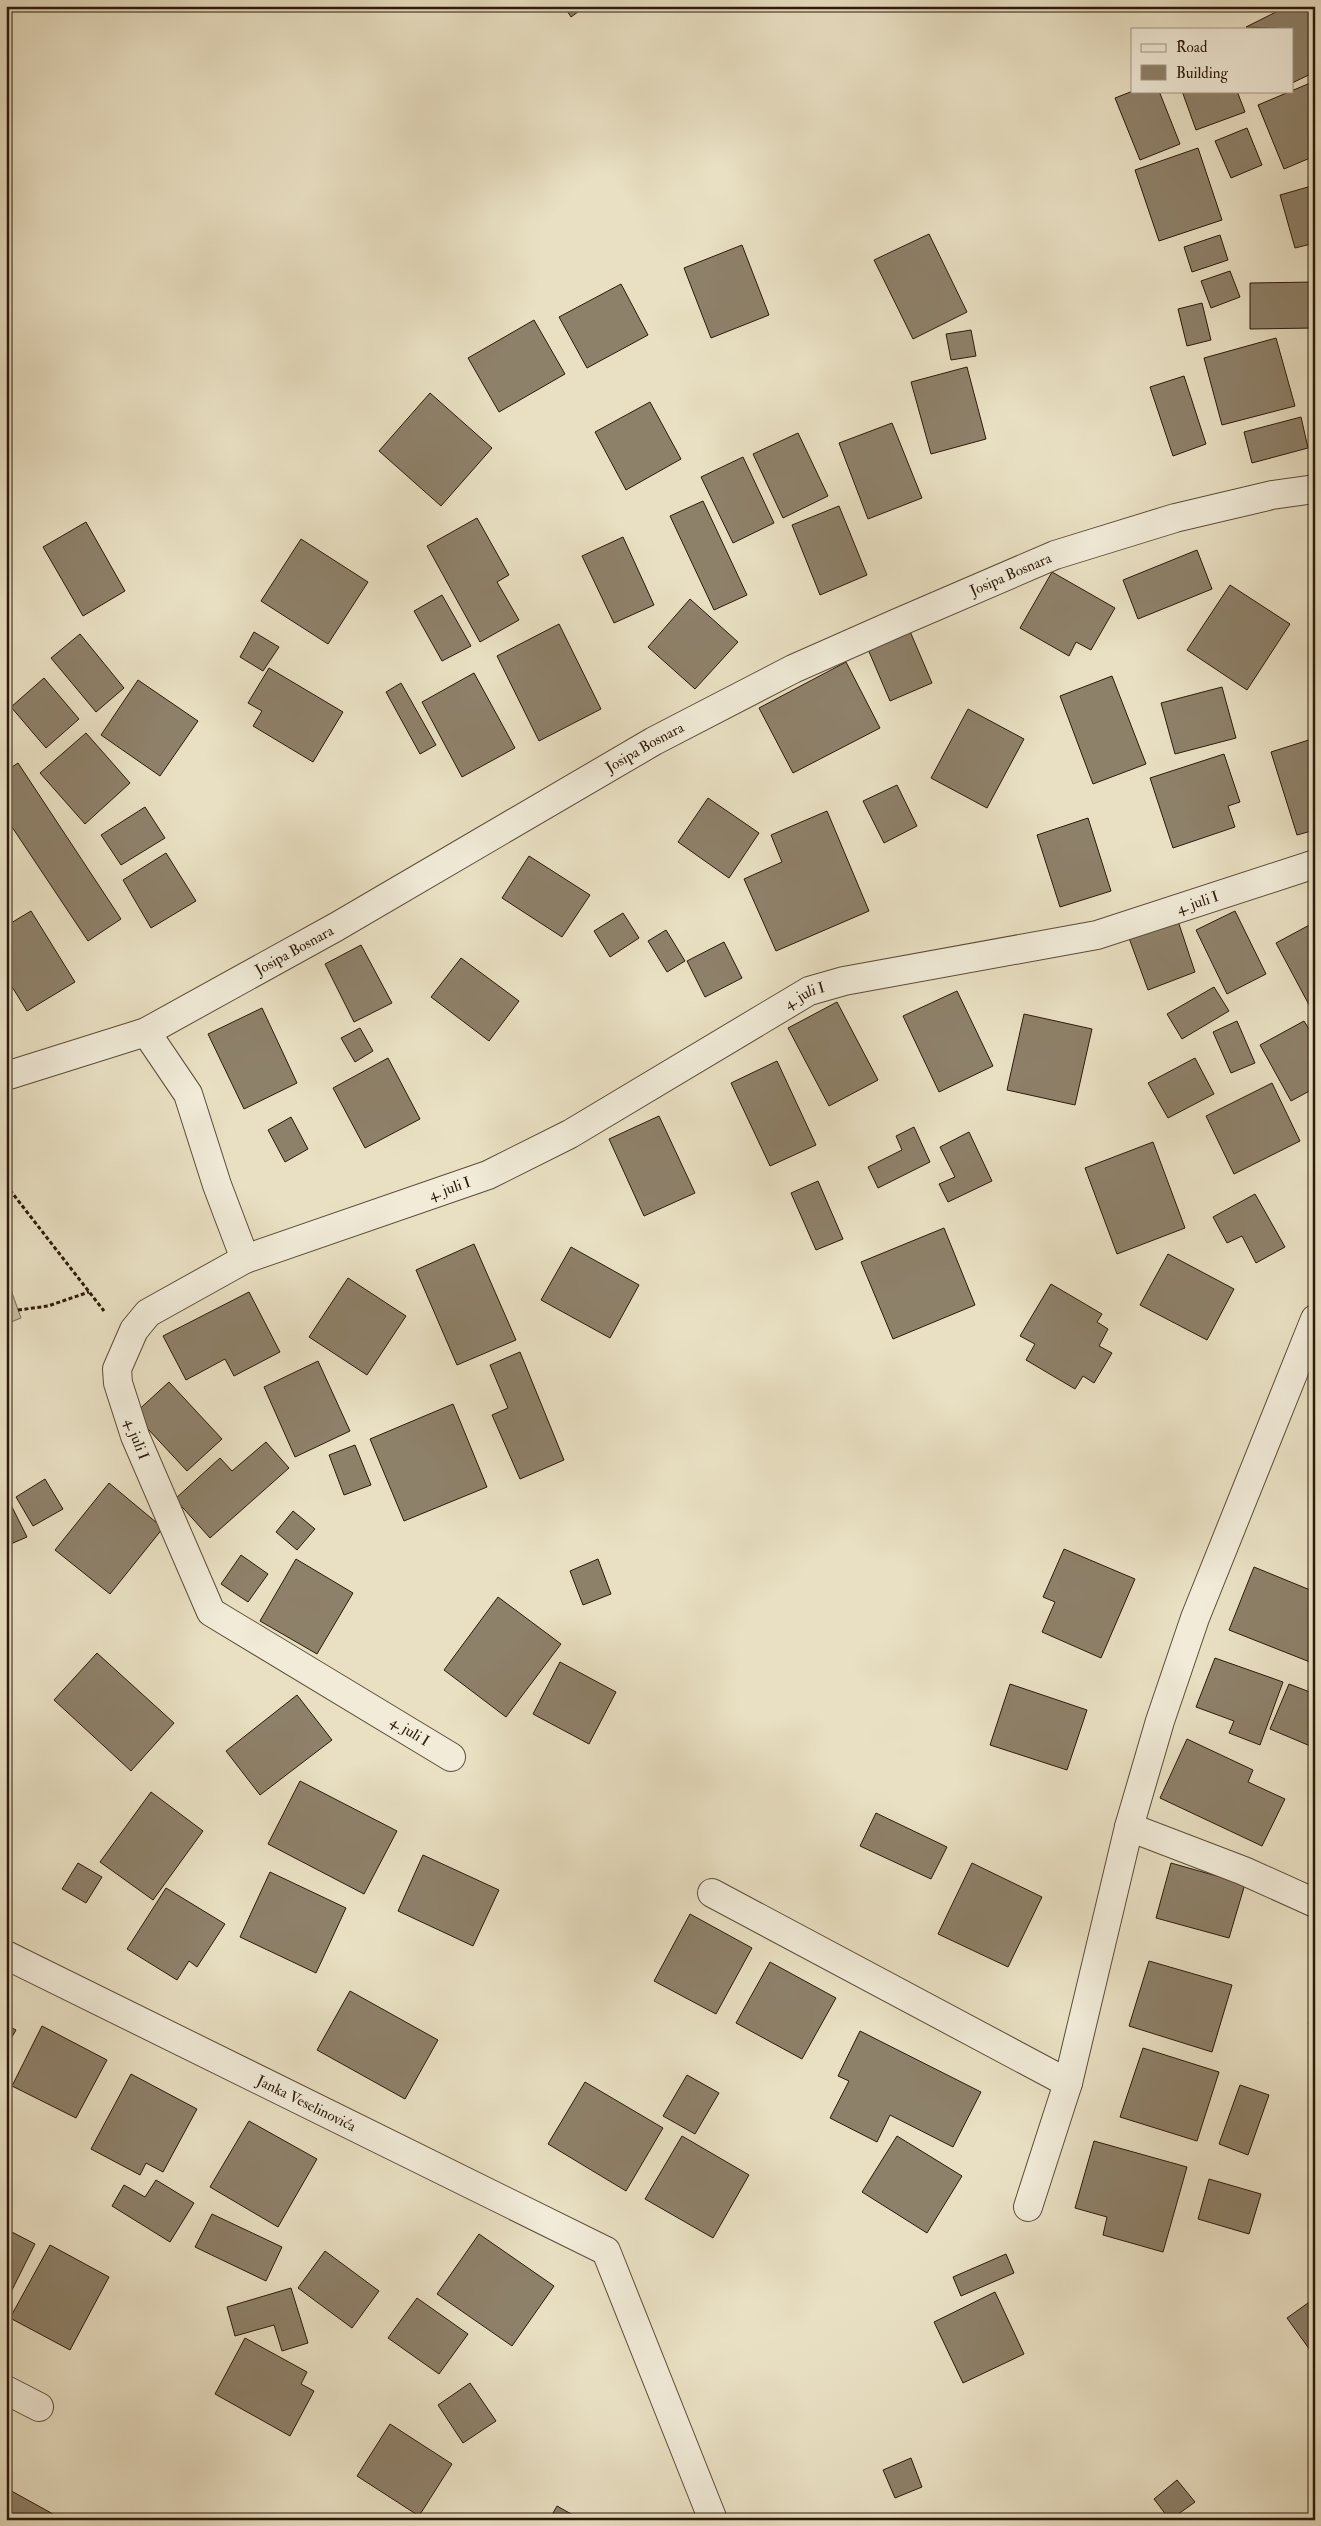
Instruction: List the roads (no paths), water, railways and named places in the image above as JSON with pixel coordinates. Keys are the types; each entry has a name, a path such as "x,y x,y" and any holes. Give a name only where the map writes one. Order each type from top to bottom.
{"street":[{"name":"Josipa Bosnara","path":"6,1076 146,1032 336,927 654,741 793,669 1055,555 1175,518 1272,495 1315,489"},
{"name":"4. juli I","path":"451,1757 212,1612 134,1436 118,1383 117,1369 128,1342 134,1330 148,1313 245,1259 488,1175 570,1134 809,991 844,981 1097,935 1315,864"},
{"path":"146,1032 188,1094 198,1118 217,1185 245,1259"},
{"path":"1028,2208 1068,2083 1129,1827 1160,1721 1195,1618 1315,1319"},
{"path":"1129,1827 1244,1870 1315,1903"},
{"path":"712,1893 1068,2083"},
{"name":"Janka Veselinovića","path":"6,1955 606,2251 712,2520"},
{"path":"6,2390 39,2407"}]}
